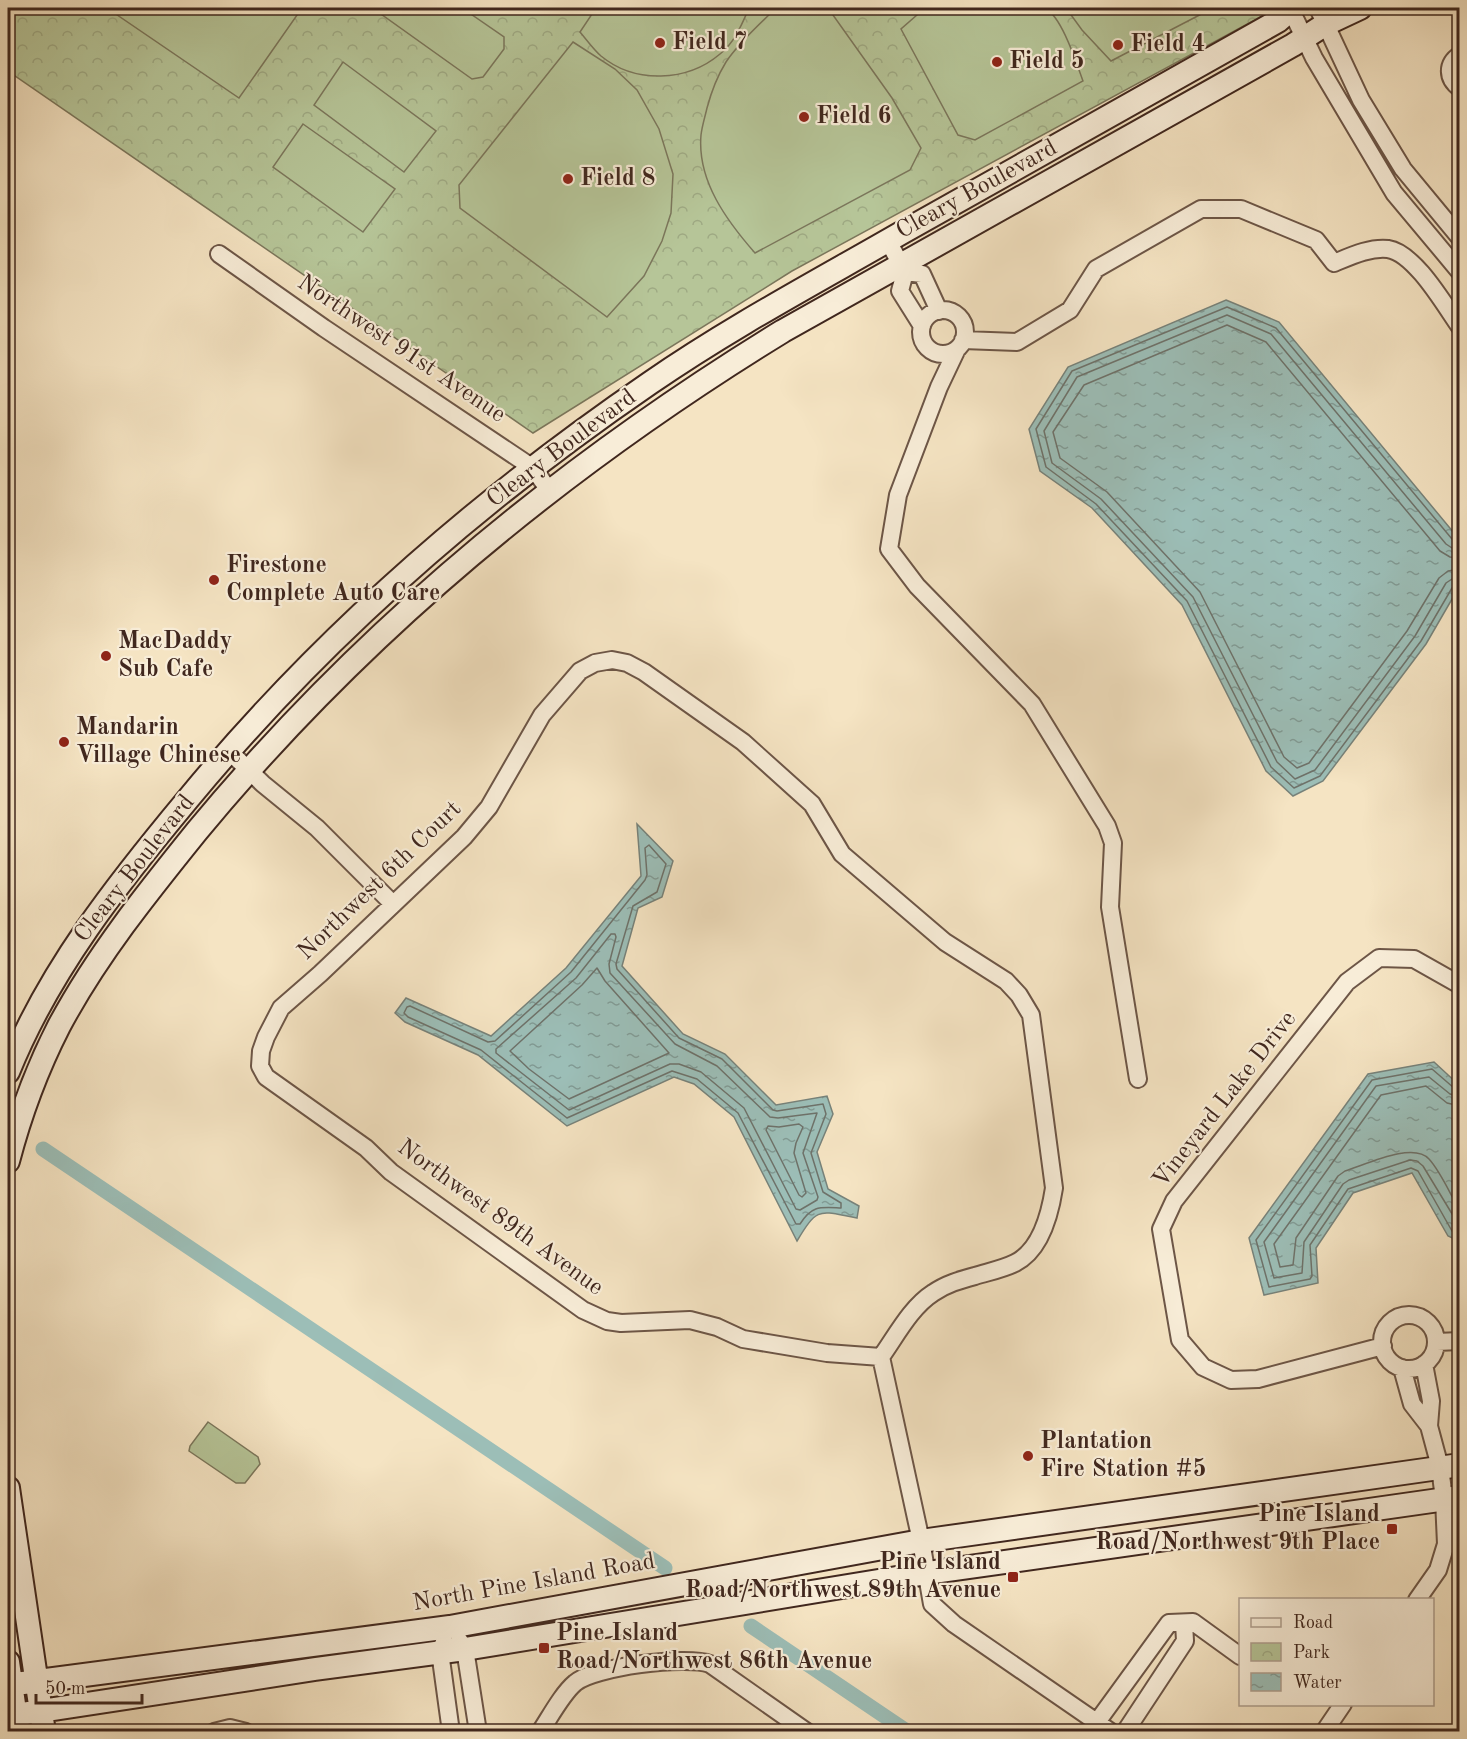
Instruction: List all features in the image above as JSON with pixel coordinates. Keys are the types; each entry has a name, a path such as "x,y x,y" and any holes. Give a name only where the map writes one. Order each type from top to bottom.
{"street":[{"name":"Cleary Boulevard","path":"8,1072 31,1021 56,976 84,933 147,849 228,751 327,649 406,574 533,468 651,382 784,298 1278,21 1291,8"},
{"path":"1291,8 1304,37 1351,123 1394,193 1460,272"},
{"name":"Cleary Boulevard","path":"8,1161 18,1123 58,1028 83,984 144,898 249,771 295,720 406,610 475,549 628,431 712,374 783,331 902,268 1293,45 1304,37 1322,16 1360,8"},
{"path":"1322,16 1361,100 1403,169 1460,238"},
{"path":"1460,55 1452,62 1449,69 1453,83 1460,88"},
{"path":"930,351 944,354 960,345 1017,342 1070,310 1096,269 1201,209 1241,208 1316,240 1334,263 1359,252 1389,249 1409,261 1425,275 1460,327"},
{"path":"888,241 902,268 900,291 922,326"},
{"name":"Northwest 91st Avenue","path":"219,254 324,328 533,468 549,490"},
{"path":"902,268 922,274 939,311"},
{"path":"939,387 930,351 922,340 922,326 928,316 939,311 946,311 957,316 964,327 960,345 939,387 898,495 889,549 917,586 1032,704 1107,826 1113,843 1110,907 1138,1079"},
{"name":"Northwest 6th Court","path":"260,1066 261,1051 266,1037 281,1008 464,837 489,807 542,715 580,670 595,663 612,660 627,663 644,672 743,742 812,804 842,854 945,942 1006,981 1019,995 1031,1015 1054,1188 1044,1227 1034,1245 1017,1262 946,1284 930,1295 915,1310 881,1357"},
{"path":"228,751 317,828 393,904"},
{"name":"Vineyard Lake Drive","path":"1383,1346 1258,1379 1231,1380 1203,1367 1180,1340 1161,1229 1174,1201 1347,982 1379,958 1414,959 1460,985"},
{"name":"Northwest 89th Avenue","path":"260,1066 266,1077 366,1148 391,1173 595,1317 621,1323 690,1320 717,1327 743,1339 827,1353 881,1357"},
{"path":"1407,1314 1424,1319 1431,1325 1437,1342 1435,1351 1424,1364 1416,1368 1402,1368 1391,1362 1385,1354 1383,1337 1386,1329 1399,1317 1407,1314"},
{"path":"1437,1342 1460,1341"},
{"path":"881,1357 921,1541 932,1604 954,1624 1104,1727 1169,1623 1193,1622 1239,1655"},
{"path":"1424,1364 1431,1401 1429,1426"},
{"path":"1402,1368 1412,1404 1429,1426 1450,1466 1452,1498 1446,1544 1438,1570 1418,1598"},
{"name":"North Pine Island Road","path":"9,1685 450,1627 921,1541 1450,1466"},
{"path":"8,1488 43,1721"},
{"path":"8,1662 14,1721 43,1721 315,1669 465,1649 927,1573 1452,1498"},
{"path":"1125,1731 1185,1641 1184,1623"},
{"path":"450,1627 465,1649 478,1731"},
{"path":"450,1627 440,1652 451,1731"},
{"path":"540,1731 574,1683 588,1674 672,1660 703,1661 710,1664 807,1731"},
{"path":"1324,1731 1341,1706"},
{"path":"214,1731 230,1728 246,1731"}],"green space":[{"path":"8,8 1272,8 1273,10 792,271 533,433 8,71"},
{"path":"107,8 302,8 239,98"},
{"path":"380,8 462,8 504,37 504,49 483,77 472,79 381,14"},
{"name":"Field 7","path":"596,8 749,8 734,38 720,54 692,70 661,76 629,71 615,65 595,50 580,32"},
{"name":"Field 6","path":"776,8 828,8 892,98 921,148 910,170 755,253 734,228 709,184 701,152 701,135 711,96 726,62 743,40"},
{"name":"Field 5","path":"925,8 1045,8 1063,30 1083,81 975,140 958,135 901,29"},
{"name":"Field 4","path":"1066,8 1213,8 1111,61 1082,30"},
{"name":"Field 8","path":"573,42 615,69 637,90 659,129 673,174 671,213 662,241 644,276 607,317 460,208 459,185"},
{"path":"343,62 436,131 404,172 314,105"},
{"path":"303,124 395,189 363,232 273,167"},
{"path":"208,1422 258,1457 260,1464 245,1483 236,1483 189,1451 190,1446"}],"water":[{"path":"1226,300 1279,322 1459,539 1459,587 1426,644 1323,781 1293,796 1266,771 1182,605 1092,508 1040,471 1029,429 1068,367"},
{"path":"637,824 673,861 662,897 638,908 622,966 683,1034 725,1054 776,1105 827,1096 833,1114 817,1152 828,1189 859,1206 857,1218 827,1213 815,1216 797,1241 734,1117 694,1084 674,1077 567,1126 478,1055 405,1022 395,1013 406,998 491,1036 566,968 641,876"},
{"path":"1434,1062 1459,1085 1459,1241 1448,1236 1412,1173 1353,1193 1316,1248 1318,1283 1264,1295 1249,1238 1368,1074"}],"waterway":[{"path":"43,1149 665,1568"},
{"path":"751,1626 908,1732"}],"place":[{"name":"Field 7","path":"660,43"},
{"name":"Field 4","path":"1118,45"},
{"name":"Field 5","path":"997,62"},
{"name":"Field 6","path":"804,117"},
{"name":"Field 8","path":"568,179"},
{"name":"Firestone Complete Auto Care","path":"214,580"},
{"name":"MacDaddy Sub Cafe","path":"106,656"},
{"name":"Mandarin Village Chinese","path":"64,742"},
{"name":"Plantation Fire Station #5","path":"1028,1456"},
{"name":"Pine Island Road/Northwest 9th Place","path":"1392,1529"},
{"name":"Pine Island Road/Northwest 89th Avenue","path":"1013,1577"},
{"name":"Pine Island Road/Northwest 86th Avenue","path":"544,1648"}]}
